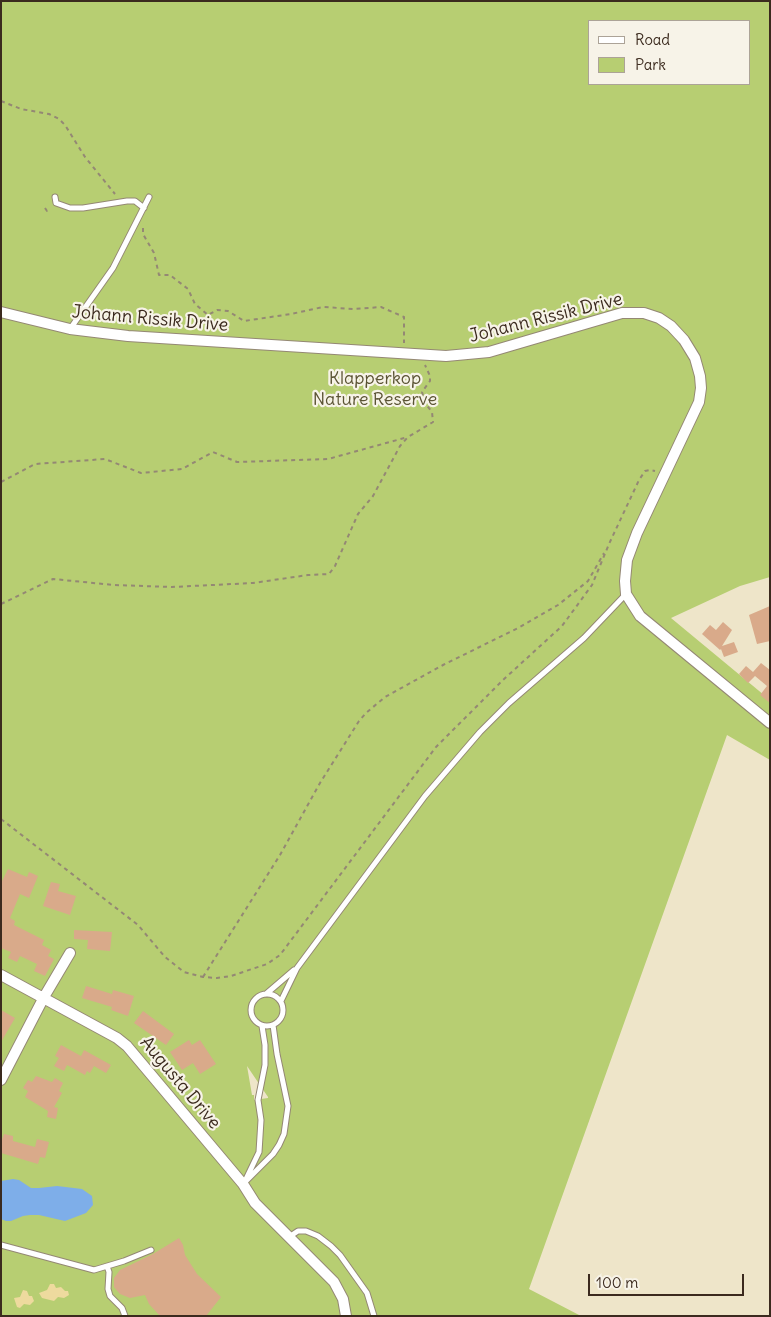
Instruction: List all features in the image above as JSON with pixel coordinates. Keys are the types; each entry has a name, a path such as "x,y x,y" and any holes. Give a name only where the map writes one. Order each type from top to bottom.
{"street":[{"name":"Johann Rissik Drive","path":"1,312 70,330 184,340 446,356 489,352 622,313 644,313 659,318 671,326 684,340 695,358 701,388 699,402 637,532 627,560 626,594"},
{"path":"626,594 640,616 770,723"},
{"path":"1,1080 44,998 70,954"},
{"name":"Augusta Drive","path":"1,975 117,1038 127,1046 243,1184 255,1203 334,1282 344,1299 346,1316"}],"lane":[{"path":"55,197 56,203 70,208 135,201 144,208"},
{"path":"70,330 113,268 149,198"},
{"path":"280,1001 297,968 425,796 480,732 509,703 584,638 626,594"},
{"path":"243,1184 259,1152 262,1120 258,1100 265,1065 265,1045 262,1026 252,1018 250,1008 256,998 266,994 297,968"},
{"path":"262,1026 273,1025 282,1018 283,1012 277,997 266,994"},
{"path":"243,1184 273,1154 284,1134 288,1106 273,1025"},
{"path":"289,1237 298,1231 306,1231 318,1236 331,1246 340,1255 367,1293 374,1316"},
{"path":"1,1245 94,1270 151,1250"},
{"path":"107,1266 110,1296 122,1308 126,1316"}],"path":[{"path":"1,101 21,109 49,114 59,119 65,125 85,157 121,202"},
{"path":"143,226 143,234 154,253 158,275 170,275 188,289 195,304 208,315 217,310 228,311 244,321 323,307 354,309 381,307 404,317 404,347"},
{"path":"1,482 35,464 105,459 141,473 182,469 213,452 237,462 328,459 408,437 433,422 432,412 422,392 430,381 430,376 419,355"},
{"path":"1,604 53,580 172,587 252,583 329,574 358,514 373,496 400,446 408,437"},
{"path":"203,977 280,855 320,783 362,717 386,697 558,605 588,581 609,544 645,471 654,470 664,476"},
{"path":"1,819 138,925 165,957 184,972 203,977 217,978 240,974 267,964 280,955 436,747 503,680 562,626 592,585 609,544"}],"green space":[{"name":"Klapperkop Nature Reserve","path":"1,1 770,1 770,577 740,586 671,618 770,700 770,760 727,735 529,1289 581,1316 1,1316","holes":["247,1066 268,1097 254,1100"]}],"sand":[{"path":"50,1284 54,1284 56,1288 61,1287 68,1291 69,1295 64,1298 58,1297 54,1301 42,1298 39,1293 47,1290"},
{"path":"23,1290 27,1291 29,1296 32,1296 34,1301 30,1305 24,1304 20,1308 17,1307 14,1298 20,1297"}],"water":[{"path":"19,1180 31,1188 57,1186 82,1189 92,1196 93,1205 86,1213 65,1221 39,1215 30,1215 6,1221 1,1219 1,1181"}],"building":[{"path":"770,606 770,641 757,644 749,615"},
{"path":"723,622 732,630 722,646 734,642 738,652 724,657 721,649 702,634 710,625 716,630"},
{"path":"761,663 770,670 770,703 760,695 767,686 755,676 748,683 739,674 746,666 753,672"},
{"path":"8,869 27,877 29,872 38,876 29,898 20,894 10,918 15,921 14,925 44,940 42,945 51,950 48,956 54,959 45,976 34,971 37,964 20,956 17,962 8,958 11,952 1,948 1,883"},
{"path":"51,882 60,884 58,891 76,896 70,915 43,906"},
{"path":"74,930 112,932 110,951 87,949 88,940 74,939"},
{"path":"86,986 112,994 113,990 134,996 128,1016 111,1010 112,1007 82,998"},
{"path":"1,1010 15,1018 1,1042"},
{"path":"143,1011 174,1034 166,1045 134,1023"},
{"path":"189,1040 192,1045 200,1040 216,1064 200,1074 193,1063 182,1070 170,1052"},
{"path":"61,1045 81,1056 84,1050 111,1065 106,1073 94,1066 90,1073 87,1071 85,1075 67,1065 64,1071 54,1066 59,1058 55,1056"},
{"path":"36,1076 52,1082 55,1078 63,1083 59,1091 62,1093 54,1107 58,1108 56,1119 47,1117 48,1111 25,1097 28,1091 23,1088 28,1080 32,1082"},
{"path":"4,1134 13,1136 13,1141 35,1147 37,1139 49,1142 45,1158 40,1157 38,1164 1,1153 1,1142"},
{"path":"179,1238 185,1255 197,1274 221,1297 206,1316 160,1316 149,1304 145,1295 130,1298 120,1294 114,1287 114,1278 120,1270 153,1254"}]}
